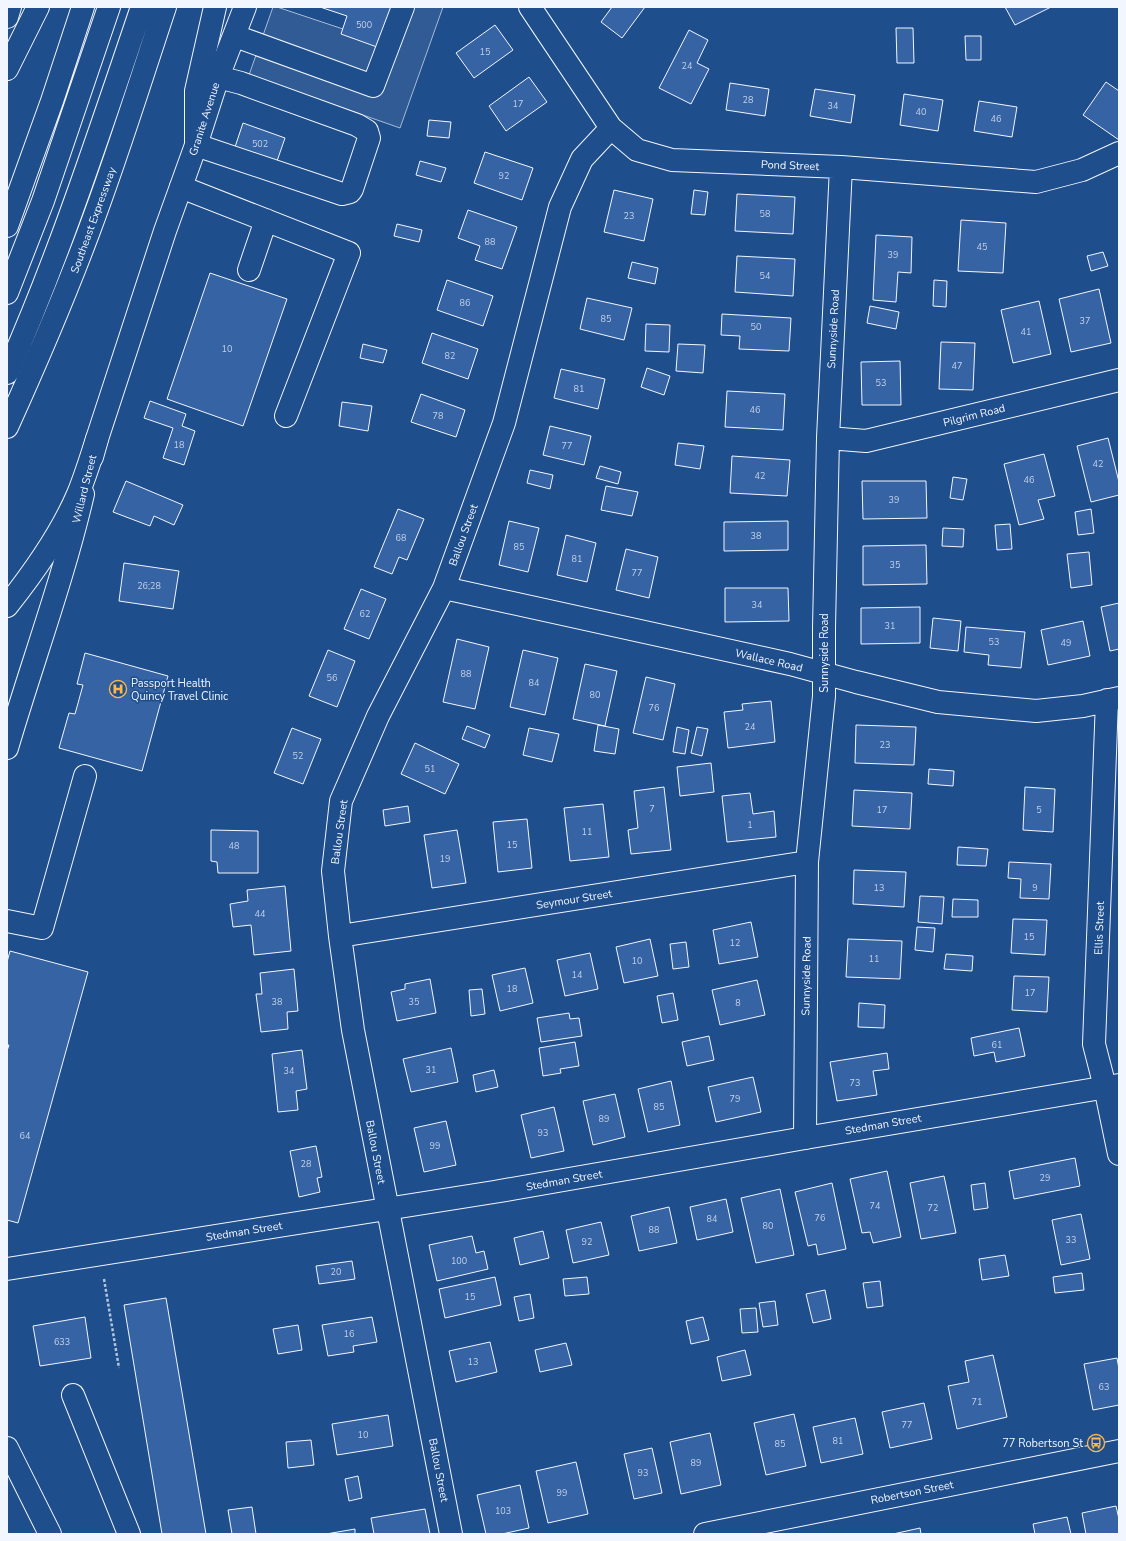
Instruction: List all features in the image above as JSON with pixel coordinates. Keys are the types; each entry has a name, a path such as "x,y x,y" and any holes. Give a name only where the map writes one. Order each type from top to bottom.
{"main road":[{"path":"7,17 10,7"},
{"path":"7,69 38,7"},
{"path":"7,226 52,101 83,7"},
{"path":"7,293 43,201 109,7"},
{"path":"7,373 33,314 68,224 142,7"},
{"name":"Southeast Expressway","path":"7,427 53,323 106,186 165,7"},
{"path":"215,7 196,91 196,145 342,194 350,192 369,138 367,131 357,125 241,83 218,77"},
{"name":"Granite Avenue","path":"165,231 196,145 218,77 245,7"},
{"path":"235,36 373,86 403,7"},
{"name":"Pond Street","path":"530,7 611,128 637,150 672,160 841,167 1036,182 1082,170 1119,153"},
{"name":"Ballou Street","path":"451,1534 353,1030 333,871 341,801 378,716 444,588 504,423 560,208 582,159 611,128"},
{"name":"Sunnyside Road","path":"805,1138 807,862 825,674 824,628 828,438 841,167"},
{"path":"181,187 349,253 286,416"},
{"path":"249,270 266,220"},
{"name":"Willard Street","path":"7,748 65,565 97,439 165,231"},
{"name":"Pilgrim Road","path":"828,438 866,441 1119,380"},
{"path":"7,606 37,565 66,519 78,495 97,439"},
{"name":"Wallace Road","path":"444,588 790,664 938,702 1036,711 1083,706 1113,699"},
{"name":"Ellis Street","path":"1113,699 1094,1044 1112,1086 1119,1154"},
{"path":"7,921 42,928 85,776"},
{"name":"Seymour Street","path":"340,936 807,862"},
{"name":"Stedman Street","path":"7,1269 494,1192 1112,1086"},
{"path":"73,1395 129,1534"},
{"path":"7,1448 50,1534"},
{"name":"Robertson Street","path":"705,1534 1119,1451"}],"path":[{"path":"104,1277 119,1368"}],"shaded area":[{"path":"273,7 277,7 382,42 392,7 443,7 400,128 249,75"}],"building":[{"path":"320,7 391,7 377,47 341,34 347,16"},
{"path":"612,7 645,7 622,38 601,22"},
{"path":"1005,7 1051,7 1015,25"},
{"path":"495,25 513,50 474,78 456,53"},
{"path":"896,28 913,28 914,63 897,63"},
{"path":"689,30 708,40 697,63 709,69 691,104 659,88"},
{"path":"965,36 981,36 981,60 966,60"},
{"path":"529,77 547,102 506,131 489,106"},
{"path":"1106,82 1119,91 1119,140 1083,115"},
{"path":"730,83 769,89 765,116 726,110"},
{"path":"815,89 855,95 851,123 810,116"},
{"path":"904,94 943,100 938,131 900,125"},
{"path":"979,101 1017,107 1012,137 974,131"},
{"path":"429,120 451,122 449,138 427,136"},
{"path":"243,123 285,138 276,164 234,150"},
{"path":"485,152 533,168 522,200 474,183"},
{"path":"420,161 446,168 441,182 416,175"},
{"path":"614,190 653,199 644,241 604,232"},
{"path":"694,190 708,192 705,215 691,214"},
{"path":"737,194 795,197 793,234 735,231"},
{"path":"468,210 517,227 502,269 475,260 480,246 458,238"},
{"path":"961,220 1006,223 1003,273 958,271"},
{"path":"397,224 422,230 419,242 394,236"},
{"path":"876,235 912,237 911,273 898,272 896,302 873,300"},
{"path":"1103,252 1108,266 1091,271 1087,256"},
{"path":"737,256 795,259 793,296 735,292"},
{"path":"632,262 658,268 655,284 628,278"},
{"path":"210,273 287,299 243,426 167,399"},
{"path":"447,280 493,296 483,326 437,310"},
{"path":"934,280 947,281 946,307 933,306"},
{"path":"1099,289 1111,343 1071,352 1059,299"},
{"path":"587,298 632,308 624,340 580,329"},
{"path":"1039,301 1051,354 1013,363 1001,310"},
{"path":"870,306 899,312 896,329 867,323"},
{"path":"722,314 791,318 789,351 739,349 740,336 721,335"},
{"path":"646,324 670,325 669,352 645,351"},
{"path":"432,333 478,349 468,379 422,363"},
{"path":"941,342 975,343 973,390 939,389"},
{"path":"363,344 387,350 383,363 360,358"},
{"path":"678,344 705,345 703,373 676,371"},
{"path":"900,361 901,405 862,405 861,362"},
{"path":"647,368 670,376 664,395 641,387"},
{"path":"561,369 605,379 598,409 554,398"},
{"path":"727,391 785,394 783,430 725,427"},
{"path":"421,394 465,410 456,437 411,422"},
{"path":"150,401 186,414 182,426 195,431 184,465 163,458 173,428 144,418"},
{"path":"342,402 372,406 368,431 339,426"},
{"path":"550,426 591,436 584,465 543,455"},
{"path":"1108,438 1119,482 1119,495 1091,502 1077,446"},
{"path":"678,443 704,446 700,469 675,465"},
{"path":"1044,454 1055,496 1038,500 1044,519 1019,525 1004,464"},
{"path":"732,456 790,460 787,496 730,493"},
{"path":"600,466 621,472 618,484 596,478"},
{"path":"530,470 553,475 550,489 527,483"},
{"path":"953,477 967,479 963,500 950,498"},
{"path":"126,481 183,505 174,525 154,516 150,526 113,512"},
{"path":"862,481 926,481 927,518 863,519"},
{"path":"606,486 638,492 632,516 601,510"},
{"path":"398,509 424,519 407,560 399,557 392,574 374,567"},
{"path":"1091,509 1094,533 1078,535 1075,512"},
{"path":"509,521 539,528 528,572 499,565"},
{"path":"788,521 788,550 724,551 724,522"},
{"path":"1010,524 1012,549 997,550 995,525"},
{"path":"943,528 964,529 963,547 942,546"},
{"path":"566,535 596,543 587,582 557,575"},
{"path":"926,545 927,584 863,585 863,546"},
{"path":"626,549 658,557 649,598 616,590"},
{"path":"1089,552 1092,585 1071,588 1067,554"},
{"path":"124,563 179,571 173,609 119,601"},
{"path":"725,588 788,588 789,621 725,622"},
{"path":"361,589 386,599 369,639 344,629"},
{"path":"1119,603 1119,649 1110,651 1101,607"},
{"path":"920,607 920,643 861,644 861,608"},
{"path":"933,618 961,621 958,651 930,648"},
{"path":"1083,621 1090,656 1048,665 1041,630"},
{"path":"966,627 1025,632 1021,668 988,665 989,655 964,652"},
{"path":"457,639 489,647 475,709 443,702"},
{"path":"328,650 355,661 337,707 309,696"},
{"path":"523,650 558,658 545,715 510,707"},
{"path":"85,653 168,676 142,771 59,748 69,713 75,714 83,685 77,684"},
{"path":"585,664 617,671 605,726 573,719"},
{"path":"646,677 675,684 663,740 633,733"},
{"path":"771,701 775,742 728,748 724,712 743,710 742,704"},
{"path":"598,725 619,729 615,754 594,751"},
{"path":"856,725 916,727 914,765 855,763"},
{"path":"467,726 490,735 485,748 462,739"},
{"path":"677,727 689,730 685,754 673,752"},
{"path":"697,727 708,729 702,756 691,753"},
{"path":"292,728 321,739 303,784 274,773"},
{"path":"529,728 559,734 552,762 523,755"},
{"path":"415,743 459,764 445,794 401,774"},
{"path":"711,763 714,792 680,796 677,767"},
{"path":"929,769 954,771 953,786 928,784"},
{"path":"664,787 671,850 631,854 628,830 638,828 634,791"},
{"path":"1025,787 1055,789 1053,832 1023,830"},
{"path":"854,790 912,793 910,829 852,826"},
{"path":"750,793 753,814 774,811 776,837 727,842 722,796"},
{"path":"603,804 609,857 570,861 564,808"},
{"path":"408,806 410,822 385,826 383,810"},
{"path":"527,819 532,868 498,872 493,822"},
{"path":"211,830 258,831 258,873 218,873 217,862 211,861"},
{"path":"457,830 466,883 432,888 424,835"},
{"path":"958,847 988,849 986,866 957,865"},
{"path":"1009,862 1051,864 1049,899 1020,898 1021,879 1008,878"},
{"path":"854,870 906,872 904,907 853,904"},
{"path":"285,886 291,951 254,955 251,925 233,927 230,904 248,901 247,890"},
{"path":"920,896 944,897 942,924 918,922"},
{"path":"953,899 978,900 978,917 952,917"},
{"path":"1013,919 1047,920 1045,955 1011,953"},
{"path":"751,922 758,957 719,964 713,930"},
{"path":"917,927 935,928 933,952 915,950"},
{"path":"650,939 658,976 624,983 616,947"},
{"path":"848,939 902,941 900,979 846,977"},
{"path":"686,942 689,967 673,969 670,944"},
{"path":"10,951 88,972 18,1223 7,1220 7,1051 9,1045 7,1045 7,962"},
{"path":"590,953 598,989 565,996 557,960"},
{"path":"946,954 973,956 972,971 944,969"},
{"path":"525,968 533,1003 500,1011 492,975"},
{"path":"294,969 298,1011 287,1012 288,1029 261,1032 256,994 262,994 260,973"},
{"path":"1014,976 1049,977 1047,1012 1012,1010"},
{"path":"430,979 436,1013 397,1021 391,992 405,989 405,984"},
{"path":"757,980 765,1015 720,1025 712,990"},
{"path":"482,989 485,1014 471,1016 469,990"},
{"path":"673,993 678,1020 662,1023 657,996"},
{"path":"859,1003 885,1005 884,1028 858,1027"},
{"path":"569,1013 570,1019 579,1018 582,1036 541,1042 537,1018"},
{"path":"1019,1028 1025,1056 996,1062 994,1052 974,1056 971,1038"},
{"path":"709,1036 714,1060 687,1066 682,1042"},
{"path":"575,1042 579,1066 560,1069 561,1073 543,1076 539,1048"},
{"path":"451,1048 458,1082 411,1092 403,1059"},
{"path":"302,1050 307,1089 296,1091 298,1110 278,1112 272,1054"},
{"path":"887,1053 889,1069 873,1071 877,1095 837,1101 830,1062"},
{"path":"494,1070 498,1087 476,1092 473,1075"},
{"path":"753,1077 761,1112 716,1122 708,1087"},
{"path":"671,1081 680,1125 648,1132 638,1089"},
{"path":"615,1094 625,1137 593,1145 583,1101"},
{"path":"554,1107 564,1151 531,1158 521,1115"},
{"path":"446,1121 456,1165 424,1172 414,1128"},
{"path":"316,1146 322,1177 317,1178 320,1192 299,1197 290,1151"},
{"path":"1075,1158 1080,1186 1014,1199 1009,1171"},
{"path":"887,1171 901,1237 873,1243 870,1232 862,1233 850,1179"},
{"path":"944,1176 956,1233 921,1239 910,1183"},
{"path":"832,1183 846,1249 818,1255 816,1244 808,1246 795,1192"},
{"path":"985,1183 988,1208 974,1210 971,1185"},
{"path":"780,1189 794,1255 756,1263 741,1198"},
{"path":"726,1199 733,1232 697,1240 690,1207"},
{"path":"669,1207 677,1243 639,1251 631,1216"},
{"path":"1081,1214 1090,1259 1061,1265 1052,1220"},
{"path":"601,1222 609,1255 573,1263 566,1230"},
{"path":"543,1231 549,1258 520,1265 514,1238"},
{"path":"472,1236 476,1253 484,1251 488,1269 437,1281 429,1245"},
{"path":"1005,1255 1009,1276 982,1280 979,1259"},
{"path":"352,1261 355,1279 319,1284 316,1266"},
{"path":"1082,1273 1084,1290 1055,1293 1053,1277"},
{"path":"495,1277 501,1305 445,1318 439,1289"},
{"path":"587,1277 589,1294 565,1296 563,1279"},
{"path":"880,1281 883,1306 867,1308 863,1283"},
{"path":"825,1290 831,1319 813,1323 806,1294"},
{"path":"530,1294 534,1318 519,1321 514,1297"},
{"path":"166,1298 206,1534 162,1534 124,1305"},
{"path":"775,1301 778,1325 763,1327 759,1303"},
{"path":"756,1308 758,1332 742,1333 740,1309"},
{"path":"85,1317 91,1358 40,1366 33,1326"},
{"path":"372,1317 377,1342 353,1346 354,1352 328,1356 322,1325"},
{"path":"703,1317 709,1340 691,1344 686,1321"},
{"path":"298,1325 302,1350 278,1354 273,1329"},
{"path":"490,1342 497,1372 456,1382 449,1351"},
{"path":"566,1343 572,1365 540,1372 535,1350"},
{"path":"745,1350 751,1375 722,1381 717,1357"},
{"path":"993,1355 1007,1417 957,1429 948,1386 969,1382 965,1361"},
{"path":"1117,1358 1119,1369 1119,1405 1093,1410 1084,1364"},
{"path":"924,1403 932,1439 890,1448 882,1412"},
{"path":"794,1414 806,1466 766,1475 754,1423"},
{"path":"388,1415 393,1446 337,1455 332,1424"},
{"path":"855,1418 863,1454 821,1463 813,1427"},
{"path":"710,1433 721,1485 681,1494 670,1442"},
{"path":"311,1440 314,1465 288,1468 286,1442"},
{"path":"652,1448 662,1493 634,1499 624,1454"},
{"path":"576,1462 588,1514 548,1523 536,1471"},
{"path":"358,1476 362,1498 349,1501 345,1479"},
{"path":"520,1485 529,1528 502,1534 486,1534 477,1495"},
{"path":"1116,1506 1119,1519 1119,1534 1086,1534 1082,1513"},
{"path":"252,1507 256,1534 232,1534 228,1510"},
{"path":"425,1509 430,1534 374,1534 371,1518"},
{"path":"1067,1517 1071,1534 1035,1534 1033,1524"},
{"path":"920,1528 921,1534 893,1534"},
{"path":"355,1529 355,1534 326,1534"}],"place":[{"name":"Passport Health Quincy Travel Clinic","path":"118,689"},
{"name":"77 Robertson St","path":"1096,1443"}]}
